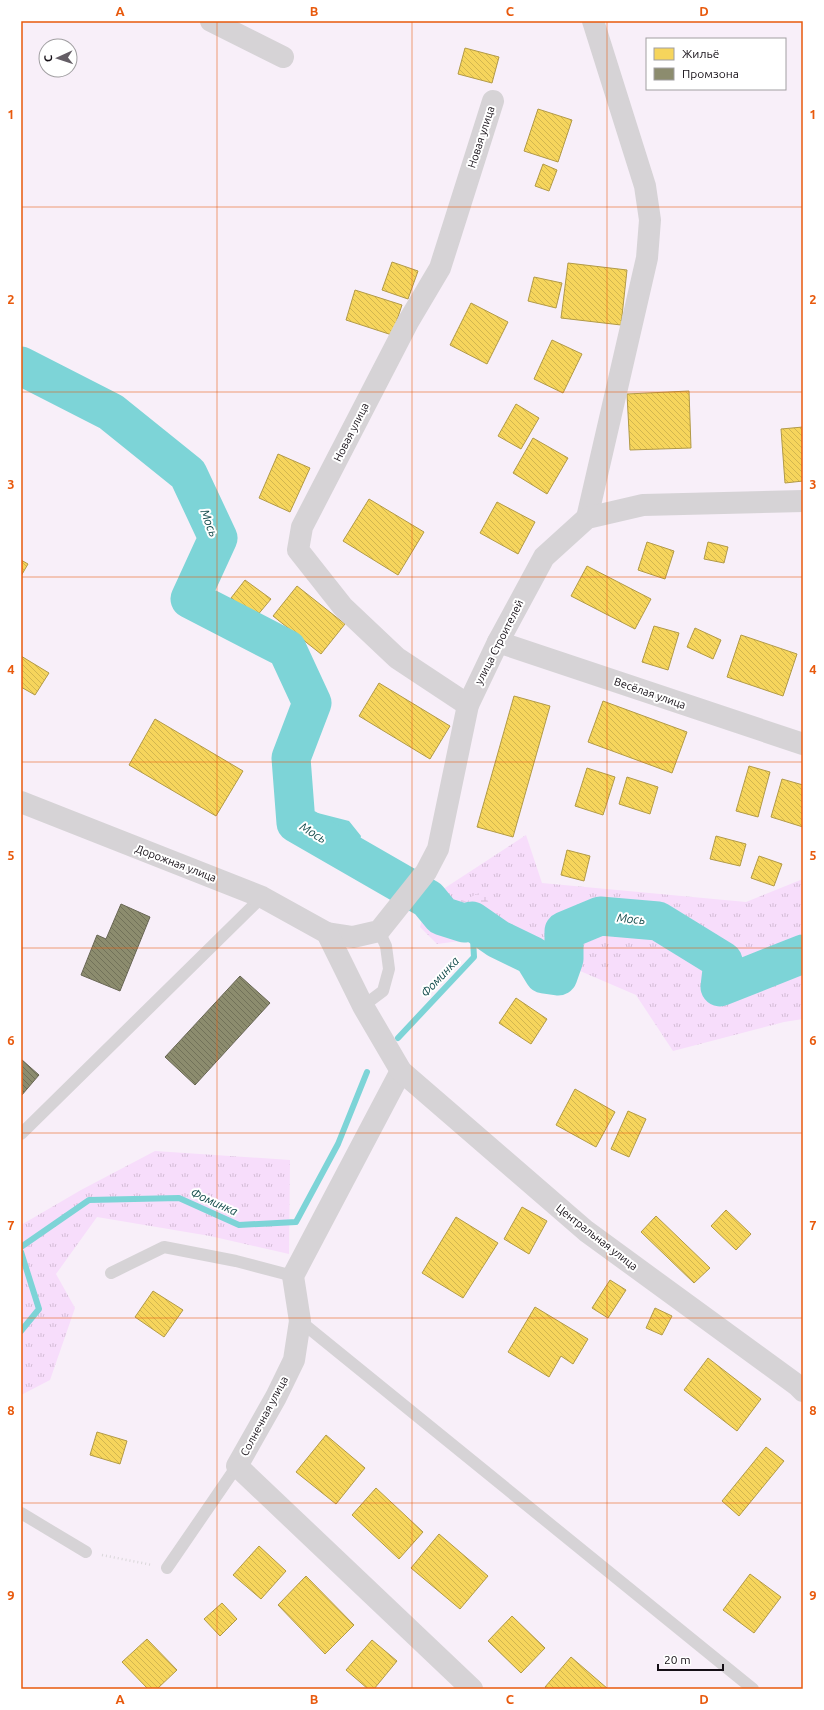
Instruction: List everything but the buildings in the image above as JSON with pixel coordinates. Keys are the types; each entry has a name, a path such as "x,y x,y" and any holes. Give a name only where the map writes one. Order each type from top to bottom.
{"street":[{"path":"211,21 283,57"},
{"path":"587,518 646,258 650,220 645,186 593,21"},
{"name":"Новая улица","path":"468,705 397,658 343,607 298,550 302,527 408,322 440,268 493,101"},
{"name":"улица Строителей","path":"379,931 426,872 438,849 468,705 498,642 544,557 587,518 643,505 803,501"},
{"name":"Весёлая улица","path":"498,642 803,744"},
{"name":"Дорожная улица","path":"21,802 262,897 327,933"},
{"path":"327,933 353,938 379,931"},
{"name":"Центральная улица","path":"327,933 363,1006 401,1071 586,1231 797,1385 803,1391"},
{"path":"293,1276 401,1071"},
{"name":"Солнечная улица","path":"293,1276 300,1321 294,1360 276,1397 237,1466 472,1689"}],"lane":[{"path":"21,1134 262,897"},
{"path":"363,1006 382,991 389,969 386,946 379,931"},
{"path":"111,1273 164,1247 236,1261 293,1276"},
{"path":"300,1321 753,1689"},
{"path":"167,1568 237,1466"},
{"path":"21,1513 86,1552"}],"path":[{"path":"86,1552 167,1568"}],"green space":[{"path":"526,835 542,883 746,902 803,879 803,1019 784,1022 673,1051 636,995 499,936 437,944 420,927 428,899"},
{"path":"479,893 484,894 488,901 489,910 487,915 470,930 458,931 449,928 445,917 452,902 457,898 467,902 471,897"},
{"path":"155,1151 290,1160 289,1254 210,1236 97,1217 56,1274 75,1308 50,1380 21,1395 21,1225 81,1190"}],"water":[{"path":"306,810 349,821 361,836 359,844 351,844 337,857 310,847 296,831 306,827 303,814"}],"waterway":[{"name":"Мось","path":"21,366 111,412 188,474 218,538 190,599 287,649 312,703 291,758 296,823 428,899 442,916 464,923 472,921 498,939 533,956 544,974 558,976 564,959 564,931 600,916 658,921 723,961 720,987 803,954"},
{"name":"Фоминка","path":"398,1038 474,957 472,921"},
{"name":"Фоминка","path":"21,1247 89,1200 179,1198 239,1225 296,1222 338,1144 367,1072"},
{"name":"Фоминка","path":"21,1252 39,1309 21,1331"}]}
